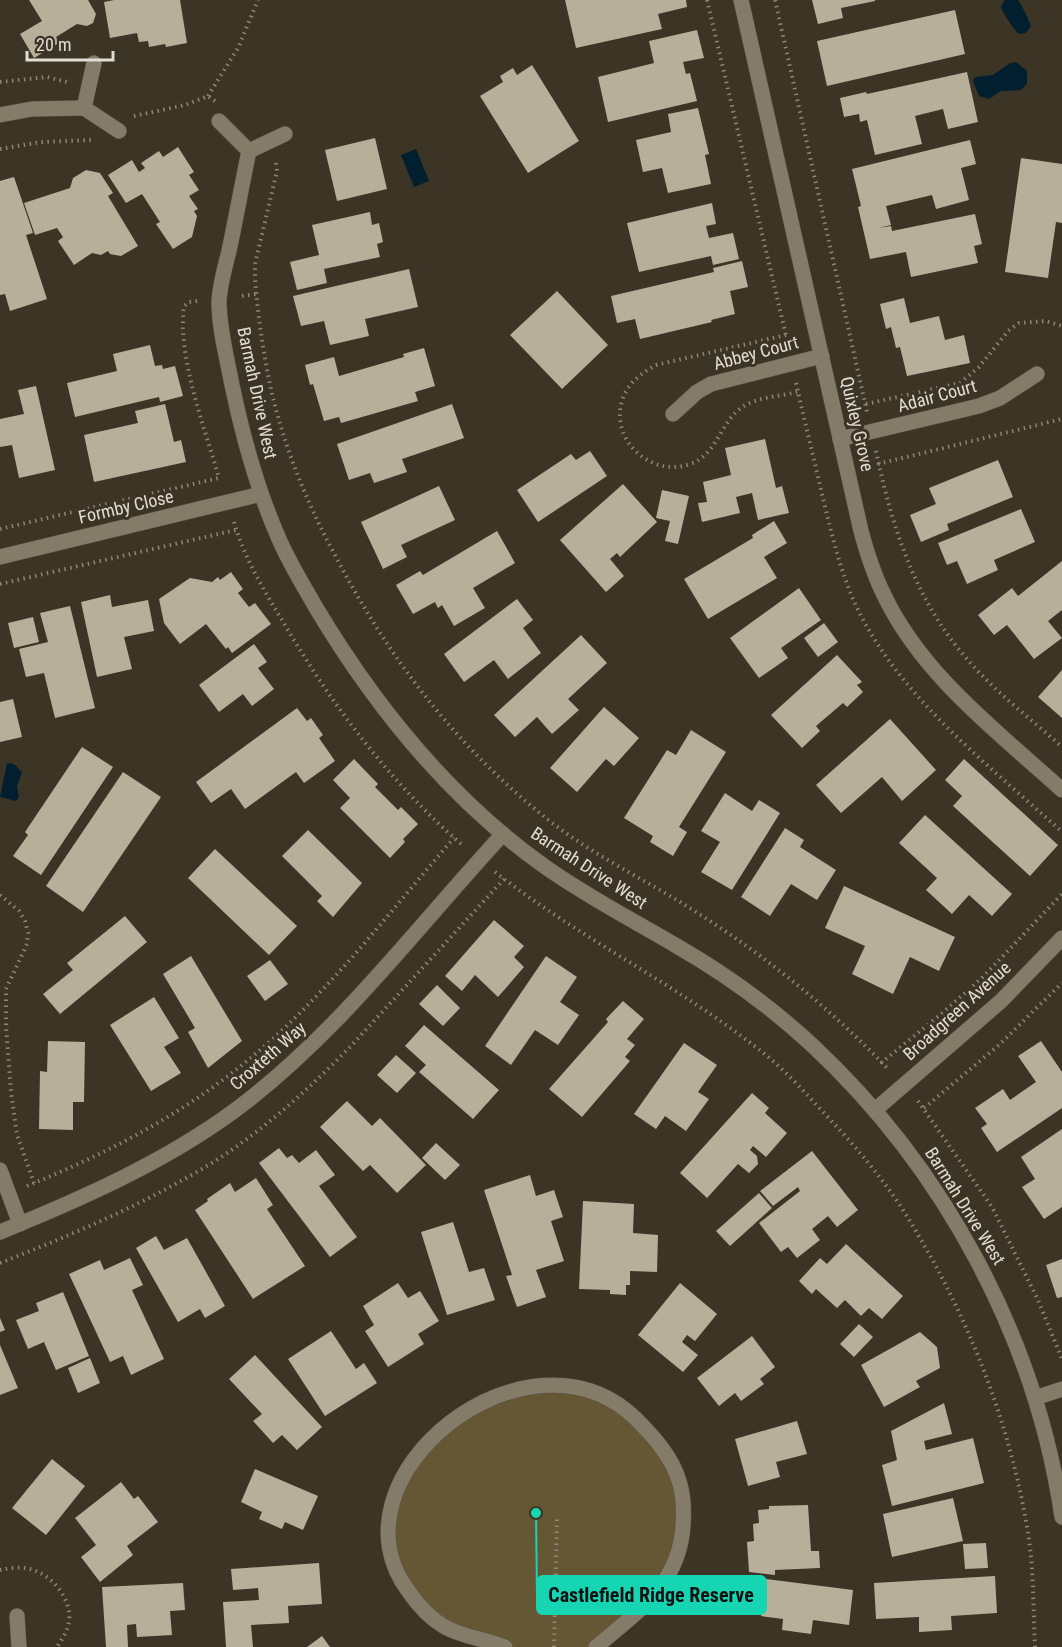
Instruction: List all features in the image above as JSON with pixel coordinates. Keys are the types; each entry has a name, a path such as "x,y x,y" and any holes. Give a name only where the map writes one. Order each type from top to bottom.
{"street":[{"name":"Quixley Grove","path":"741,0 840,439 869,557 884,596 932,668 961,698 1062,790"},
{"path":"84,108 94,63"},
{"path":"0,114 32,109 84,108 123,124"},
{"path":"219,121 249,151 285,134"},
{"name":"Barmah Drive West","path":"249,151 219,298 224,341 242,434 261,494 280,542 300,581 335,639 397,725 464,799 503,834 582,892 685,950 762,1004 808,1042 875,1110 914,1159 963,1234 990,1285 1035,1398 1051,1454 1062,1517"},
{"name":"Abbey Court","path":"673,414 697,392 711,384 822,356"},
{"name":"Adair Court","path":"840,439 979,406 1000,398 1037,374"},
{"name":"Formby Close","path":"0,557 261,494"},
{"name":"Croxteth Way","path":"0,1232 97,1191 160,1158 233,1112 323,1033 503,834"},
{"name":"Broadgreen Avenue","path":"875,1110 1001,1001 1062,938"},
{"path":"0,1170 20,1224"},
{"path":"505,1647 444,1627 412,1598 399,1579 392,1560 388,1523 390,1509 400,1480 412,1462 442,1431 479,1404 498,1395 519,1388 547,1384 567,1384 592,1390 630,1413 662,1448 676,1470 683,1491 682,1546 673,1568 650,1601 632,1619 596,1647"},
{"path":"1035,1398 1062,1389"},
{"path":"17,1616 19,1647"}],"path":[{"path":"123,124 208,96 238,48 258,0"},
{"path":"708,0 788,345"},
{"path":"775,0 868,415"},
{"path":"0,82 47,77 73,85"},
{"path":"208,96 216,102"},
{"path":"0,149 40,142 88,141 96,138"},
{"path":"276,156 277,171 255,264 256,294 266,367 294,466 320,530 365,613 396,660 438,714 482,759 551,822 599,855 694,910 772,964 814,999 889,1070"},
{"path":"241,296 256,294"},
{"path":"197,301 189,302 184,306 183,340 191,379 223,488"},
{"path":"866,404 960,383 979,367 1008,331 1019,323 1046,321 1062,326"},
{"path":"878,464 1062,418"},
{"path":"876,451 900,543 916,582 945,632 989,682 1062,747"},
{"path":"0,529 219,478"},
{"path":"232,518 257,578 304,657 354,730 377,760 462,845"},
{"path":"0,584 236,530"},
{"path":"24,1187 135,1136 192,1102 238,1069 324,988 454,838"},
{"path":"495,872 535,903 669,987 759,1049 801,1088 846,1136 888,1188 951,1294 995,1396 1028,1528 1035,1647"},
{"path":"881,1063 982,978 1062,894"},
{"path":"0,895 19,911 28,933 27,944 6,989 6,1026 11,1092 18,1135 34,1183"},
{"path":"924,1108 999,1045 1062,983"},
{"path":"918,1101 992,1207 1060,1345 1062,1359"},
{"path":"554,1647 557,1519"},
{"path":"0,1570 31,1569 42,1574 61,1592 68,1606 70,1620 67,1631 57,1647"}],"shaded area":[{"path":"567,1385 630,1413 683,1491 673,1568 596,1647 505,1647 444,1627 392,1560 400,1480 479,1404"}],"water":[{"path":"1005,0 1018,0 1031,26 1026,33 1019,34 1008,20 1001,6"},
{"path":"1016,62 1027,71 1027,84 1021,90 1001,91 989,99 979,96 973,81 975,77 993,75 1010,63"},
{"path":"416,149 429,181 414,187 401,155"},
{"path":"7,763 14,764 22,772 17,786 19,797 16,801 0,797"}],"building":[{"path":"29,0 88,0 96,14 93,23 87,26 77,24 56,37 59,43 34,58 20,34 42,21"},
{"path":"180,0 187,43 149,47 148,41 139,42 137,33 110,38 104,2"},
{"path":"565,0 686,0 687,7 658,14 662,29 576,48"},
{"path":"812,0 875,1 841,8 843,18 818,24"},
{"path":"955,10 965,54 827,86 817,41"},
{"path":"697,30 704,58 683,62 686,74 690,73 697,101 608,122 598,77 654,63 649,41"},
{"path":"532,65 579,141 528,173 480,96 503,82 500,76 513,68 517,75"},
{"path":"967,72 978,122 948,129 943,109 915,116 922,144 875,155 867,120 860,122 859,114 844,117 840,98"},
{"path":"698,108 709,154 705,155 711,184 668,193 662,168 643,172 636,140 671,132 668,114"},
{"path":"375,138 387,189 337,201 325,150"},
{"path":"970,140 976,164 961,168 969,200 936,209 932,195 886,206 891,225 878,228 891,226 892,231 975,214 982,244 974,246 978,263 911,277 906,252 870,259 852,169"},
{"path":"178,147 194,172 189,175 199,190 189,196 198,209 194,211 197,216 192,237 173,249 156,224 160,222 142,194 126,203 108,175 132,160 139,172 145,168 141,163 159,151 163,157"},
{"path":"1021,158 1062,164 1062,223 1056,222 1048,278 1005,272"},
{"path":"86,170 100,173 113,193 108,196 138,246 121,256 110,254 108,251 101,255 92,253 74,265 58,241 63,237 57,228 35,235 24,203 70,188 73,178"},
{"path":"14,177 33,233 26,235 47,299 10,311 5,294 0,295 0,181"},
{"path":"712,203 716,224 706,226 709,238 733,233 739,259 713,265 711,256 639,272 627,223"},
{"path":"370,212 372,225 379,223 383,242 377,244 380,257 324,269 327,283 297,290 290,262 319,255 312,225"},
{"path":"742,261 748,287 730,291 735,314 711,320 712,322 640,339 635,319 617,323 611,296 714,272 713,268"},
{"path":"409,269 418,307 365,319 369,336 330,345 324,321 301,326 293,296"},
{"path":"557,291 608,345 562,389 510,335"},
{"path":"904,298 910,323 939,316 945,340 964,335 970,363 907,376 900,347 896,348 891,327 886,329 880,304"},
{"path":"150,345 155,366 162,365 163,369 175,366 183,396 160,402 159,397 75,417 67,383 117,371 113,354"},
{"path":"424,348 435,386 415,392 418,401 341,423 339,417 324,421 305,365 334,357 339,376 404,357 403,354"},
{"path":"36,386 55,470 19,478 12,445 0,447 0,419 24,414 18,390"},
{"path":"165,404 174,442 181,440 186,462 94,482 84,435 138,423 135,411"},
{"path":"452,404 464,438 402,459 407,472 374,483 370,473 349,480 337,444"},
{"path":"765,439 776,488 782,486 789,513 758,520 752,493 736,497 740,513 702,522 698,503 707,502 703,482 731,475 725,448"},
{"path":"590,451 607,476 538,522 517,490 571,454 576,460"},
{"path":"998,460 1013,497 947,524 949,530 921,542 910,515 936,504 929,488"},
{"path":"623,484 657,522 620,557 617,553 610,559 624,576 606,592 560,540"},
{"path":"439,486 455,520 401,545 407,557 383,569 361,522"},
{"path":"662,490 689,496 678,544 665,541 670,521 656,518"},
{"path":"1021,509 1035,542 994,560 998,570 967,584 957,561 947,565 938,543"},
{"path":"774,521 787,543 764,557 777,578 708,619 684,579 753,538 752,535"},
{"path":"497,531 515,563 473,588 485,608 454,626 442,605 438,608 435,602 413,614 396,585 420,571 423,575"},
{"path":"1062,561 1062,610 1048,621 1062,638 1034,659 1007,625 994,635 978,615 1012,588 1018,596"},
{"path":"231,572 243,589 238,593 249,607 255,603 271,624 232,653 206,624 180,644 164,623 159,599 190,578 212,582 218,577 220,580"},
{"path":"799,588 821,620 781,648 788,658 759,678 730,638"},
{"path":"110,595 112,607 148,600 154,631 124,637 132,669 97,677 81,602"},
{"path":"517,599 533,620 523,628 541,653 508,679 494,660 464,682 444,654"},
{"path":"70,606 95,708 55,718 44,673 26,677 19,649 48,642 40,613"},
{"path":"33,617 39,642 14,648 8,623"},
{"path":"824,623 838,642 818,657 804,638"},
{"path":"581,635 607,663 568,699 579,710 552,734 537,717 515,737 494,715"},
{"path":"254,644 267,662 258,668 274,689 252,706 243,694 219,712 199,685"},
{"path":"837,655 862,682 857,685 863,692 847,707 843,703 816,726 820,731 802,748 771,715"},
{"path":"1062,670 1062,718 1038,697"},
{"path":"13,699 22,737 0,742 0,702"},
{"path":"604,707 639,738 614,766 606,759 577,792 550,768"},
{"path":"297,708 307,721 311,718 323,735 319,738 335,761 304,783 296,772 245,809 231,789 211,803 196,782"},
{"path":"890,719 936,770 902,801 882,777 841,813 816,785"},
{"path":"691,730 726,752 679,827 687,832 673,856 650,842 653,836 624,818 667,750 676,755"},
{"path":"82,747 113,767 41,875 13,856 28,835 25,832"},
{"path":"354,759 378,784 375,787 398,810 401,807 418,824 403,839 405,842 390,858 340,808 350,798 333,780"},
{"path":"964,759 1058,845 1030,876 953,806 962,796 945,780"},
{"path":"123,772 161,797 83,912 46,886"},
{"path":"725,793 752,811 759,800 780,813 732,890 701,872 720,842 701,831"},
{"path":"925,815 1012,894 992,916 969,895 952,914 926,890 937,878 899,843"},
{"path":"785,828 804,840 800,847 836,870 817,900 791,884 770,916 741,897"},
{"path":"308,830 362,883 333,917 317,901 322,896 282,856"},
{"path":"215,849 297,926 269,955 188,878"},
{"path":"844,886 955,937 939,971 910,957 893,994 852,974 865,946 825,928"},
{"path":"125,916 147,942 60,1014 43,994 73,970 67,963"},
{"path":"494,920 524,946 514,957 524,967 498,997 475,975 462,991 445,976"},
{"path":"191,956 242,1041 208,1068 188,1032 195,1028 163,974"},
{"path":"546,956 577,977 560,1002 579,1015 558,1045 535,1030 511,1065 485,1046"},
{"path":"270,960 288,984 265,1001 247,976"},
{"path":"437,985 460,1008 443,1026 419,1004"},
{"path":"154,997 179,1038 164,1047 181,1073 151,1091 110,1025"},
{"path":"623,1001 644,1019 627,1039 635,1045 625,1057 630,1061 582,1117 549,1089 608,1022 606,1019"},
{"path":"424,1025 499,1090 473,1119 419,1072 426,1065 405,1046"},
{"path":"48,1041 85,1042 84,1102 73,1102 73,1130 39,1129 40,1071 47,1072"},
{"path":"1041,1041 1062,1072 1062,1108 997,1152 981,1128 987,1124 975,1108 1003,1089 1010,1100 1036,1082 1018,1056"},
{"path":"684,1043 717,1065 698,1092 709,1099 686,1131 665,1116 656,1129 634,1114"},
{"path":"396,1055 416,1073 397,1093 377,1075"},
{"path":"752,1093 769,1108 765,1113 787,1133 766,1157 753,1146 750,1150 757,1156 758,1164 749,1173 738,1164 707,1198 680,1173"},
{"path":"347,1101 372,1126 380,1118 426,1165 397,1193 370,1165 363,1171 320,1127"},
{"path":"1062,1129 1062,1207 1044,1219 1022,1187 1035,1179 1021,1157"},
{"path":"436,1143 460,1165 445,1180 422,1158"},
{"path":"279,1148 287,1158 292,1155 299,1163 316,1150 335,1175 319,1186 357,1237 330,1257 259,1163"},
{"path":"812,1151 858,1210 837,1227 828,1216 812,1229 820,1240 797,1258 788,1247 781,1252 759,1223 800,1191 798,1187 773,1206 760,1191"},
{"path":"530,1175 536,1196 554,1190 563,1217 551,1221 564,1261 536,1270 546,1297 517,1307 506,1276 512,1275 484,1190"},
{"path":"256,1178 273,1205 267,1209 305,1266 253,1299 195,1210 230,1183 235,1192"},
{"path":"759,1193 772,1208 730,1246 716,1231"},
{"path":"583,1201 634,1204 633,1233 658,1235 657,1272 630,1271 630,1285 626,1285 626,1295 610,1294 610,1290 579,1289"},
{"path":"453,1222 469,1272 484,1268 495,1300 447,1315 421,1232"},
{"path":"156,1236 164,1250 187,1238 225,1306 205,1318 200,1309 178,1322 136,1248"},
{"path":"846,1244 903,1296 882,1319 869,1308 861,1316 845,1300 837,1308 816,1289 812,1294 799,1281 820,1258 827,1264"},
{"path":"130,1258 143,1285 132,1290 164,1359 131,1375 123,1356 110,1362 69,1274 100,1260 104,1270"},
{"path":"1062,1259 1062,1297 1057,1298 1046,1265"},
{"path":"398,1283 408,1298 420,1291 439,1321 418,1334 424,1344 388,1367 365,1331 374,1325 363,1306"},
{"path":"680,1283 717,1314 695,1341 687,1335 682,1342 698,1355 683,1372 638,1335"},
{"path":"63,1292 89,1356 56,1370 44,1342 28,1349 16,1320 39,1311 36,1303"},
{"path":"0,1318 5,1330 0,1332"},
{"path":"859,1324 873,1337 854,1357 840,1344"},
{"path":"331,1331 356,1369 364,1363 377,1383 325,1416 288,1359"},
{"path":"920,1332 937,1347 940,1368 916,1381 920,1387 884,1407 861,1365"},
{"path":"752,1336 775,1367 760,1379 764,1384 741,1401 735,1393 719,1406 697,1378"},
{"path":"0,1345 18,1388 0,1395"},
{"path":"255,1355 322,1427 297,1450 282,1435 273,1443 253,1421 262,1414 229,1379"},
{"path":"90,1358 100,1383 78,1393 68,1368"},
{"path":"944,1403 952,1434 924,1441 926,1450 973,1438 984,1483 892,1506 882,1465 897,1460 891,1431"},
{"path":"797,1421 807,1454 776,1462 780,1477 748,1486 735,1439"},
{"path":"52,1459 85,1486 46,1535 12,1508"},
{"path":"255,1469 318,1496 303,1530 285,1522 282,1529 259,1519 262,1512 241,1502"},
{"path":"121,1482 134,1499 138,1496 158,1522 127,1546 133,1555 100,1582 81,1557 96,1545 75,1518"},
{"path":"953,1498 963,1541 892,1557 883,1514"},
{"path":"808,1505 811,1551 819,1551 820,1568 775,1570 775,1575 749,1572 747,1542 754,1541 753,1524 759,1523 758,1510 769,1509 769,1506"},
{"path":"986,1543 988,1568 965,1569 963,1544"},
{"path":"319,1563 322,1604 288,1606 289,1623 251,1625 253,1647 226,1647 223,1602 259,1600 258,1588 233,1590 231,1569"},
{"path":"995,1576 997,1613 951,1616 952,1630 919,1632 919,1617 876,1619 874,1583"},
{"path":"766,1579 853,1590 849,1625 813,1620 811,1634 782,1630 783,1619 761,1616"},
{"path":"183,1583 185,1610 170,1611 172,1635 137,1637 136,1624 127,1625 128,1647 106,1647 102,1587"},
{"path":"322,1636 330,1647 307,1647"}],"place":[{"name":"Castlefield Ridge Reserve","path":"536,1513"}]}
